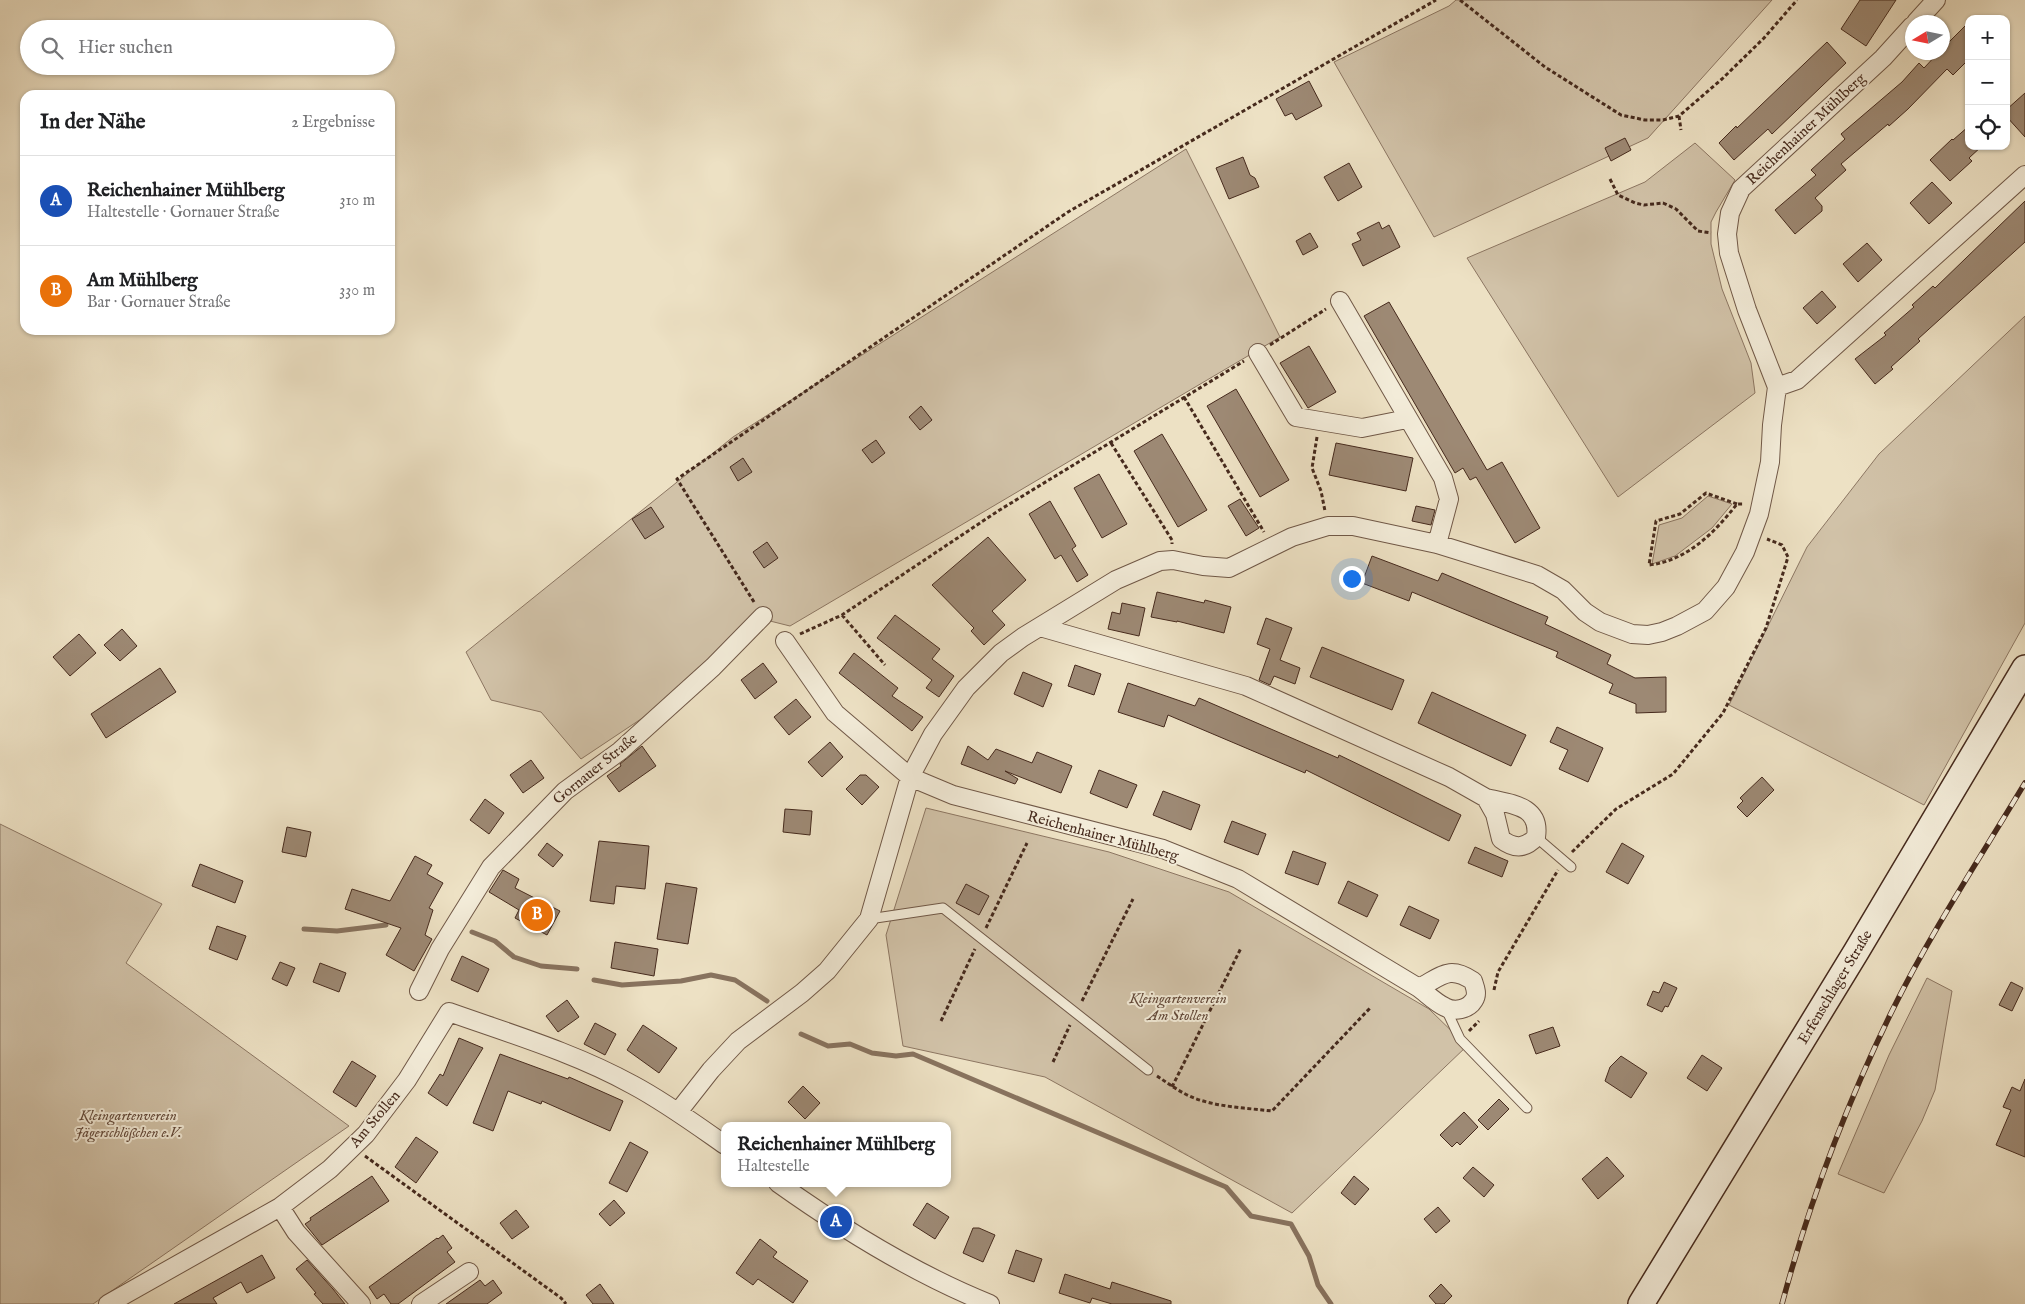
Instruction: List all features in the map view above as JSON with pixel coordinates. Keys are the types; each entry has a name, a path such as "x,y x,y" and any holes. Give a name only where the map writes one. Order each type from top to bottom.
{"main road":[{"name":"Erfenschlager Straße","path":"1641,1304 1856,952 2025,668"}],"street":[{"path":"1922,15 1936,0"},
{"name":"Reichenhainer Mühlberg","path":"678,1112 711,1070 738,1041 827,972 869,919 910,777 933,734 966,688 1001,653 1023,637 1116,580 1160,560 1229,568 1292,537 1328,526 1353,526 1437,544 1537,574 1563,590 1585,612 1600,622 1632,634 1648,635 1677,626 1705,611 1726,587 1745,552 1759,514 1770,462 1772,424 1777,388 1747,310 1729,253 1726,234 1730,213 1741,189 1883,58 1905,34"},
{"path":"1777,388 1797,380 2025,175"},
{"path":"1340,301 1442,478 1449,499 1437,544"},
{"path":"1258,353 1296,417 1362,428 1407,419"},
{"name":"Gornauer Straße","path":"419,992 440,949 491,867 565,791 620,751 713,667 763,616"},
{"path":"1040,627 1246,686 1449,777 1486,798 1528,810 1536,821 1538,829 1536,837 1526,846 1517,847 1508,845 1501,840 1495,814 1486,798"},
{"name":"Reichenhainer Mühlberg","path":"785,641 835,713 910,777 953,796 1163,849 1238,879 1419,988 1445,1007"},
{"path":"1419,988 1450,972 1461,973 1473,981 1476,991 1474,1000 1466,1007 1455,1010 1445,1007"},
{"name":"Am Stollen","path":"108,1304 280,1207 330,1169 366,1134 407,1080 449,1012 562,1052 633,1085 678,1112"},
{"path":"678,1112 721,1142"},
{"path":"784,1187 810,1206 895,1257 990,1304"},
{"path":"280,1207 296,1232 361,1304"},
{"path":"422,1304 469,1272"}],"lane":[{"path":"1536,837 1572,867"},
{"path":"869,919 943,908 1148,1070"},
{"path":"1445,1007 1460,1039 1526,1108"}],"path":[{"path":"763,616 678,479 1068,212 1436,0"},
{"path":"1460,0 1545,67 1621,115 1645,120 1663,120 1679,116 1722,79 1757,45 1797,0"},
{"path":"1679,116 1681,130"},
{"path":"1610,179 1618,195 1635,203 1663,203 1683,216 1698,231 1726,234"},
{"path":"785,641 842,615 998,511 1340,301"},
{"path":"1184,397 1274,547"},
{"path":"1320,422 1312,468 1320,491"},
{"path":"1111,443 1172,540 1173,560"},
{"path":"1737,504 1717,527 1693,548 1676,557 1649,565 1656,521 1680,514 1706,493 1737,504 1745,504"},
{"path":"1492,996 1498,972 1563,860 1616,809 1673,774 1723,713 1766,628 1788,557 1782,545 1752,533"},
{"path":"842,615 885,665"},
{"path":"941,1021 1028,843"},
{"path":"1053,1062 1133,899"},
{"path":"1172,1087 1241,948"},
{"path":"1148,1070 1172,1087 1195,1098 1225,1105 1272,1111 1371,1007"},
{"path":"1460,1039 1481,1019"},
{"path":"356,1144 368,1160 561,1298 566,1304"}],"green space":[{"path":"1456,0 1772,0 1648,138 1434,237 1334,62 1449,6"},
{"path":"1695,143 1735,180 1711,222 1711,244 1722,289 1751,363 1755,393 1618,497 1467,258 1645,182"},
{"path":"1186,149 1280,337 790,626 770,621 644,717 581,759 541,712 491,700 466,652 733,437"},
{"path":"2025,316 2025,623 1924,805 1729,705 1807,547 1879,454"},
{"path":"1708,496 1732,504 1712,528 1675,556 1652,564 1659,525 1682,518"},
{"name":"Kleingartenverein Am Stollen","path":"926,808 1109,852 1229,892 1429,1009 1467,1046 1292,1213 1045,1077 903,1046 886,935"},
{"name":"Kleingartenverein Jägerschlößchen e.V.","path":"0,824 162,904 126,963 349,1126 93,1304 0,1304"},
{"path":"1927,978 1952,991 1935,1090 1922,1121 1884,1193 1838,1174 1889,1055"}],"building":[{"path":"1860,0 1896,0 1866,46 1841,29"},
{"path":"1965,26 1965,63 1953,75 1947,69 1908,109 1841,164 1846,170 1815,198 1822,206 1822,211 1795,234 1775,210 1816,175 1811,170 1845,139 1841,134 1902,82 1919,63 1924,68 1932,60 1950,60 1950,41"},
{"path":"1827,42 1846,63 1772,134 1768,129 1734,160 1719,143"},
{"path":"1309,81 1322,106 1296,120 1292,113 1285,116 1276,99"},
{"path":"2025,93 2025,137 2010,120 2010,106"},
{"path":"1965,130 1965,150 1978,150 1969,158 1972,161 1950,181 1930,160"},
{"path":"1625,138 1631,150 1611,161 1605,148"},
{"path":"1243,157 1250,175 1255,178 1259,187 1229,199 1216,168"},
{"path":"1349,163 1362,187 1338,201 1324,177"},
{"path":"1932,182 1952,203 1929,224 1910,203"},
{"path":"2025,201 2025,242 1918,339 1920,341 1891,367 1893,369 1875,384 1855,359 1886,335 1884,333 1914,307 1912,305 1933,286 1935,288"},
{"path":"1379,222 1382,229 1389,225 1400,247 1363,266 1352,244 1361,240 1357,233"},
{"path":"1310,233 1318,247 1303,255 1296,241"},
{"path":"1867,243 1882,260 1858,282 1843,264"},
{"path":"1822,291 1836,307 1817,324 1803,308"},
{"path":"1389,302 1487,470 1502,462 1540,528 1515,543 1476,477 1470,480 1463,468 1455,473 1364,316"},
{"path":"1309,346 1336,392 1308,408 1280,363"},
{"path":"1236,389 1289,480 1260,497 1207,406"},
{"path":"921,406 932,420 920,430 909,417"},
{"path":"1162,434 1207,510 1178,527 1134,451"},
{"path":"876,440 885,453 872,463 862,450"},
{"path":"1336,443 1413,458 1406,491 1329,475"},
{"path":"743,458 752,472 738,481 730,467"},
{"path":"1099,474 1127,524 1102,538 1074,488"},
{"path":"1240,499 1259,528 1246,536 1228,506"},
{"path":"1050,501 1076,546 1072,549 1088,575 1077,582 1061,555 1055,559 1029,514"},
{"path":"1416,506 1435,510 1431,525 1412,521"},
{"path":"651,507 664,527 645,539 632,519"},
{"path":"988,537 1026,580 992,611 1005,625 984,645 971,631 974,628 932,585"},
{"path":"767,542 778,558 764,568 753,552"},
{"path":"1372,556 1438,581 1442,573 1548,617 1545,624 1611,655 1607,664 1635,678 1666,677 1666,712 1636,713 1636,704 1609,693 1613,684 1556,657 1558,652 1412,592 1409,601 1362,583"},
{"path":"1157,592 1204,603 1205,600 1231,607 1224,633 1177,621 1151,617"},
{"path":"1122,603 1145,608 1139,636 1108,629 1112,612 1120,614"},
{"path":"895,615 940,649 932,659 954,676 939,697 926,688 932,680 877,638"},
{"path":"1266,618 1292,628 1280,660 1300,668 1295,684 1274,676 1270,685 1259,680 1270,649 1257,644"},
{"path":"122,629 137,646 120,661 104,645"},
{"path":"79,634 96,653 70,676 53,657"},
{"path":"1322,647 1404,680 1392,710 1310,677"},
{"path":"854,653 898,688 892,696 923,717 912,731 839,673"},
{"path":"763,663 777,682 755,699 741,680"},
{"path":"1075,665 1101,674 1094,695 1068,686"},
{"path":"160,668 176,692 106,738 91,714"},
{"path":"1023,672 1052,684 1043,707 1014,694"},
{"path":"1128,683 1195,706 1199,698 1338,758 1339,755 1461,815 1449,841 1306,770 1305,773 1168,715 1164,727 1118,712"},
{"path":"1432,692 1526,735 1511,766 1418,723"},
{"path":"796,699 811,717 789,735 774,717"},
{"path":"1557,727 1603,748 1588,782 1559,769 1568,750 1550,742"},
{"path":"830,742 843,757 822,777 808,762"},
{"path":"642,746 656,766 619,792 607,776 621,766 620,764"},
{"path":"968,746 988,760 996,749 1032,763 1037,752 1072,766 1061,793 1005,771 1018,779 1015,784 961,764"},
{"path":"531,760 544,778 523,793 510,775"},
{"path":"1099,770 1137,785 1127,808 1090,793"},
{"path":"860,775 866,775 879,787 862,805 846,789"},
{"path":"1762,777 1774,790 1747,817 1737,807 1743,801 1740,798"},
{"path":"1163,791 1200,805 1191,830 1153,815"},
{"path":"485,799 504,813 489,834 470,820"},
{"path":"785,809 812,811 810,835 783,832"},
{"path":"1232,821 1266,834 1258,855 1224,842"},
{"path":"287,827 311,832 306,857 282,852"},
{"path":"599,841 649,846 645,889 616,886 614,904 590,901"},
{"path":"547,843 563,855 553,867 538,855"},
{"path":"1622,843 1644,856 1628,884 1606,872"},
{"path":"1475,847 1508,861 1502,877 1468,863"},
{"path":"1293,851 1326,863 1318,885 1285,873"},
{"path":"415,856 432,865 427,874 443,883 429,908 433,910 425,935 432,939 414,971 386,955 401,928 345,909 352,889 390,901"},
{"path":"200,864 243,881 235,903 192,886"},
{"path":"503,870 519,879 515,888 560,911 547,935 515,918 519,910 489,892"},
{"path":"1348,881 1378,895 1367,917 1338,903"},
{"path":"666,883 697,888 688,944 657,939"},
{"path":"966,884 989,896 979,915 956,903"},
{"path":"1409,906 1439,920 1430,939 1400,925"},
{"path":"217,926 246,936 237,960 209,949"},
{"path":"615,942 658,949 654,976 611,968"},
{"path":"462,956 489,969 478,992 451,980"},
{"path":"280,962 295,968 287,986 272,979"},
{"path":"320,963 346,973 339,992 313,982"},
{"path":"1664,982 1677,988 1668,1007 1665,1006 1662,1012 1647,1005 1653,991 1659,993"},
{"path":"2011,982 2023,988 2012,1011 1999,1005"},
{"path":"567,1000 579,1017 558,1032 546,1016"},
{"path":"595,1023 616,1034 605,1055 584,1044"},
{"path":"643,1025 677,1048 659,1073 627,1050"},
{"path":"1553,1027 1560,1046 1536,1054 1529,1035"},
{"path":"459,1038 483,1048 447,1106 428,1093 440,1074 443,1076"},
{"path":"500,1054 568,1079 569,1077 623,1101 610,1131 542,1101 541,1104 508,1091 493,1131 473,1123"},
{"path":"1702,1055 1722,1068 1707,1091 1687,1078"},
{"path":"1621,1056 1647,1073 1631,1098 1605,1081 1610,1067"},
{"path":"352,1061 376,1076 356,1107 333,1092"},
{"path":"2025,1079 2025,1157 1996,1145 2011,1110 2003,1107 2012,1087 2020,1091"},
{"path":"803,1086 820,1103 805,1119 788,1102"},
{"path":"1499,1099 1509,1109 1488,1130 1478,1120"},
{"path":"1464,1112 1478,1127 1460,1145 1457,1142 1452,1147 1440,1135"},
{"path":"416,1137 438,1152 416,1183 395,1167"},
{"path":"630,1142 648,1152 627,1192 609,1183"},
{"path":"1607,1157 1624,1176 1598,1199 1582,1179"},
{"path":"1473,1167 1494,1185 1484,1197 1463,1178"},
{"path":"372,1176 389,1201 322,1245 305,1224 311,1220 310,1218"},
{"path":"1354,1176 1369,1189 1355,1205 1341,1193"},
{"path":"614,1200 625,1213 610,1226 599,1214"},
{"path":"927,1203 949,1217 935,1239 913,1225"},
{"path":"1438,1207 1450,1221 1436,1233 1424,1219"},
{"path":"516,1210 529,1227 512,1239 500,1223"},
{"path":"973,1228 979,1228 995,1235 983,1262 963,1253"},
{"path":"443,1235 452,1248 447,1252 455,1262 398,1304 391,1304 384,1294 377,1299 369,1287"},
{"path":"760,1239 777,1252 773,1257 808,1281 793,1303 758,1279 753,1285 736,1273"},
{"path":"1016,1250 1042,1259 1034,1282 1008,1273"},
{"path":"262,1255 275,1278 247,1293 241,1282 213,1298 217,1304 174,1304"},
{"path":"307,1260 345,1304 323,1304 314,1294 316,1293 296,1269"},
{"path":"1065,1274 1110,1289 1112,1282 1171,1301 1171,1304 1112,1304 1092,1298 1090,1303 1059,1293"},
{"path":"480,1280 485,1286 493,1280 502,1293 487,1304 446,1304"},
{"path":"600,1284 614,1304 593,1304 586,1295"},
{"path":"1441,1284 1452,1296 1444,1304 1436,1304 1429,1296"}],"waterway":[{"path":"304,929 337,931 386,925"},
{"path":"472,932 495,941 514,957 541,966 577,969"},
{"path":"594,980 622,985 681,981 711,975 735,980 767,1001"},
{"path":"801,1034 828,1046 850,1044 872,1053 896,1056 913,1054 1226,1187 1251,1216 1291,1224 1309,1256 1318,1285 1331,1304"}],"railway":[{"path":"1782,1304 1804,1229 1830,1155 1875,1046 1923,953 2025,783"}],"place":[{"name":"Am Mühlberg","path":"537,915"},
{"name":"Reichenhainer Mühlberg","path":"836,1222"}]}
